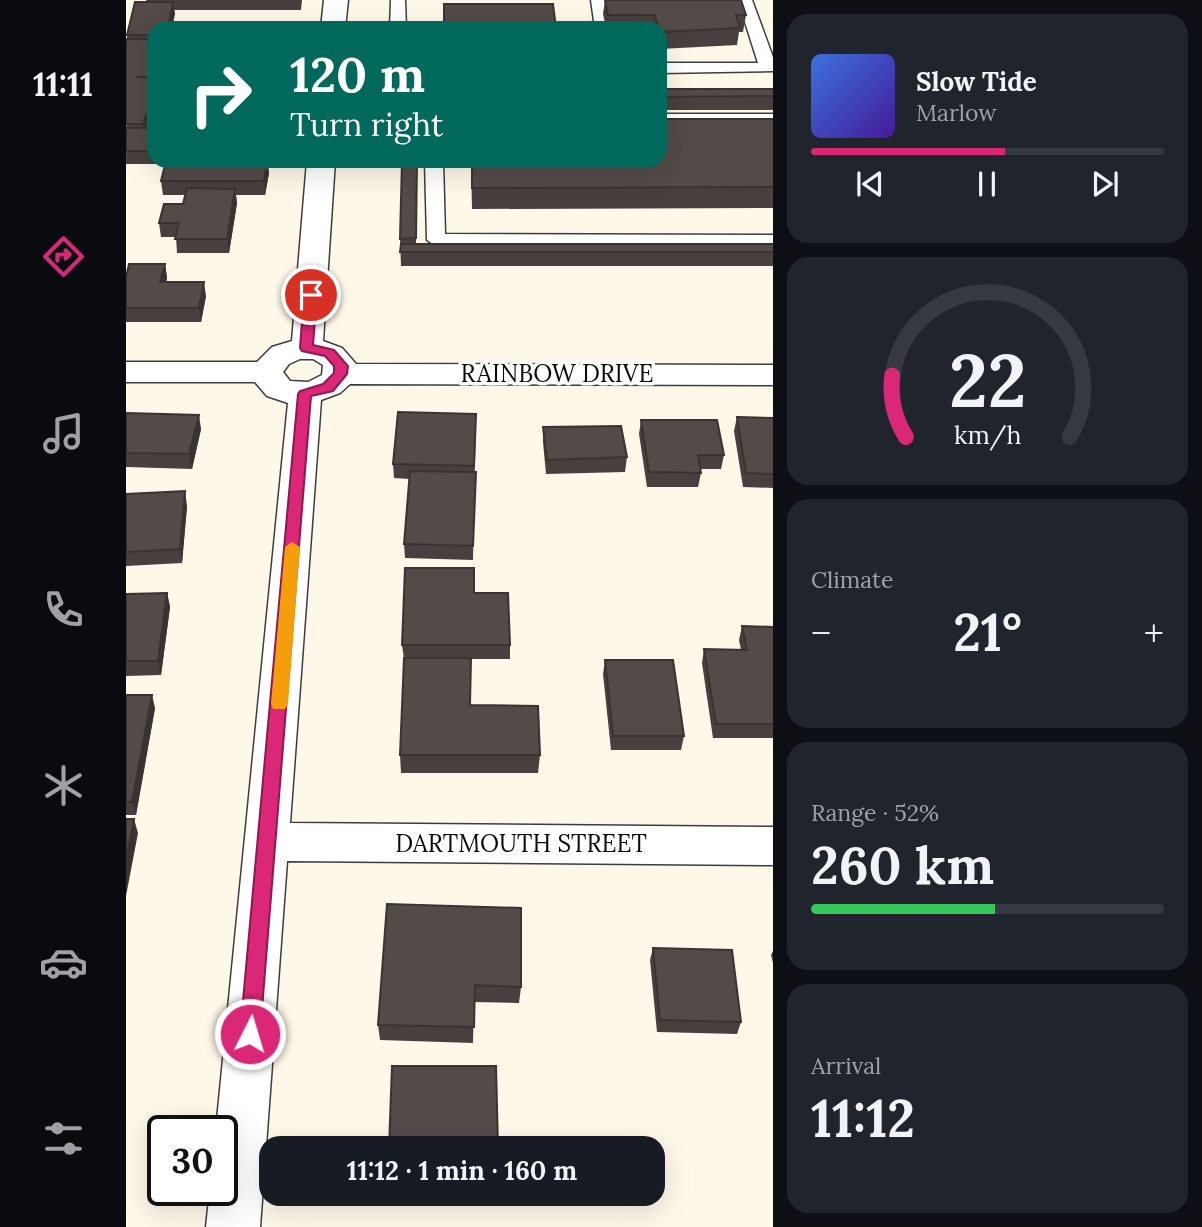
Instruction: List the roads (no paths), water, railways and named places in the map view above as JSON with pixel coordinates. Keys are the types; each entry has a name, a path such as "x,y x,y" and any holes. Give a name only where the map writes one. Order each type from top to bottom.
{"street":[{"path":"334,21 335,0"},
{"path":"307,348 320,168"},
{"path":"126,372 267,372 275,358 284,352 307,348 329,353 341,366 323,384 268,842 233,1227"},
{"name":"RAINBOW DRIVE","path":"267,372 274,386 282,391 323,384 773,375"},
{"name":"DARTMOUTH STREET","path":"268,842 773,846"}],"lane":[{"path":"398,0 398,21"},
{"path":"598,0 602,21"},
{"path":"667,68 768,68 745,0"},
{"path":"667,119 773,119"},
{"path":"434,168 436,240 773,241"}]}
